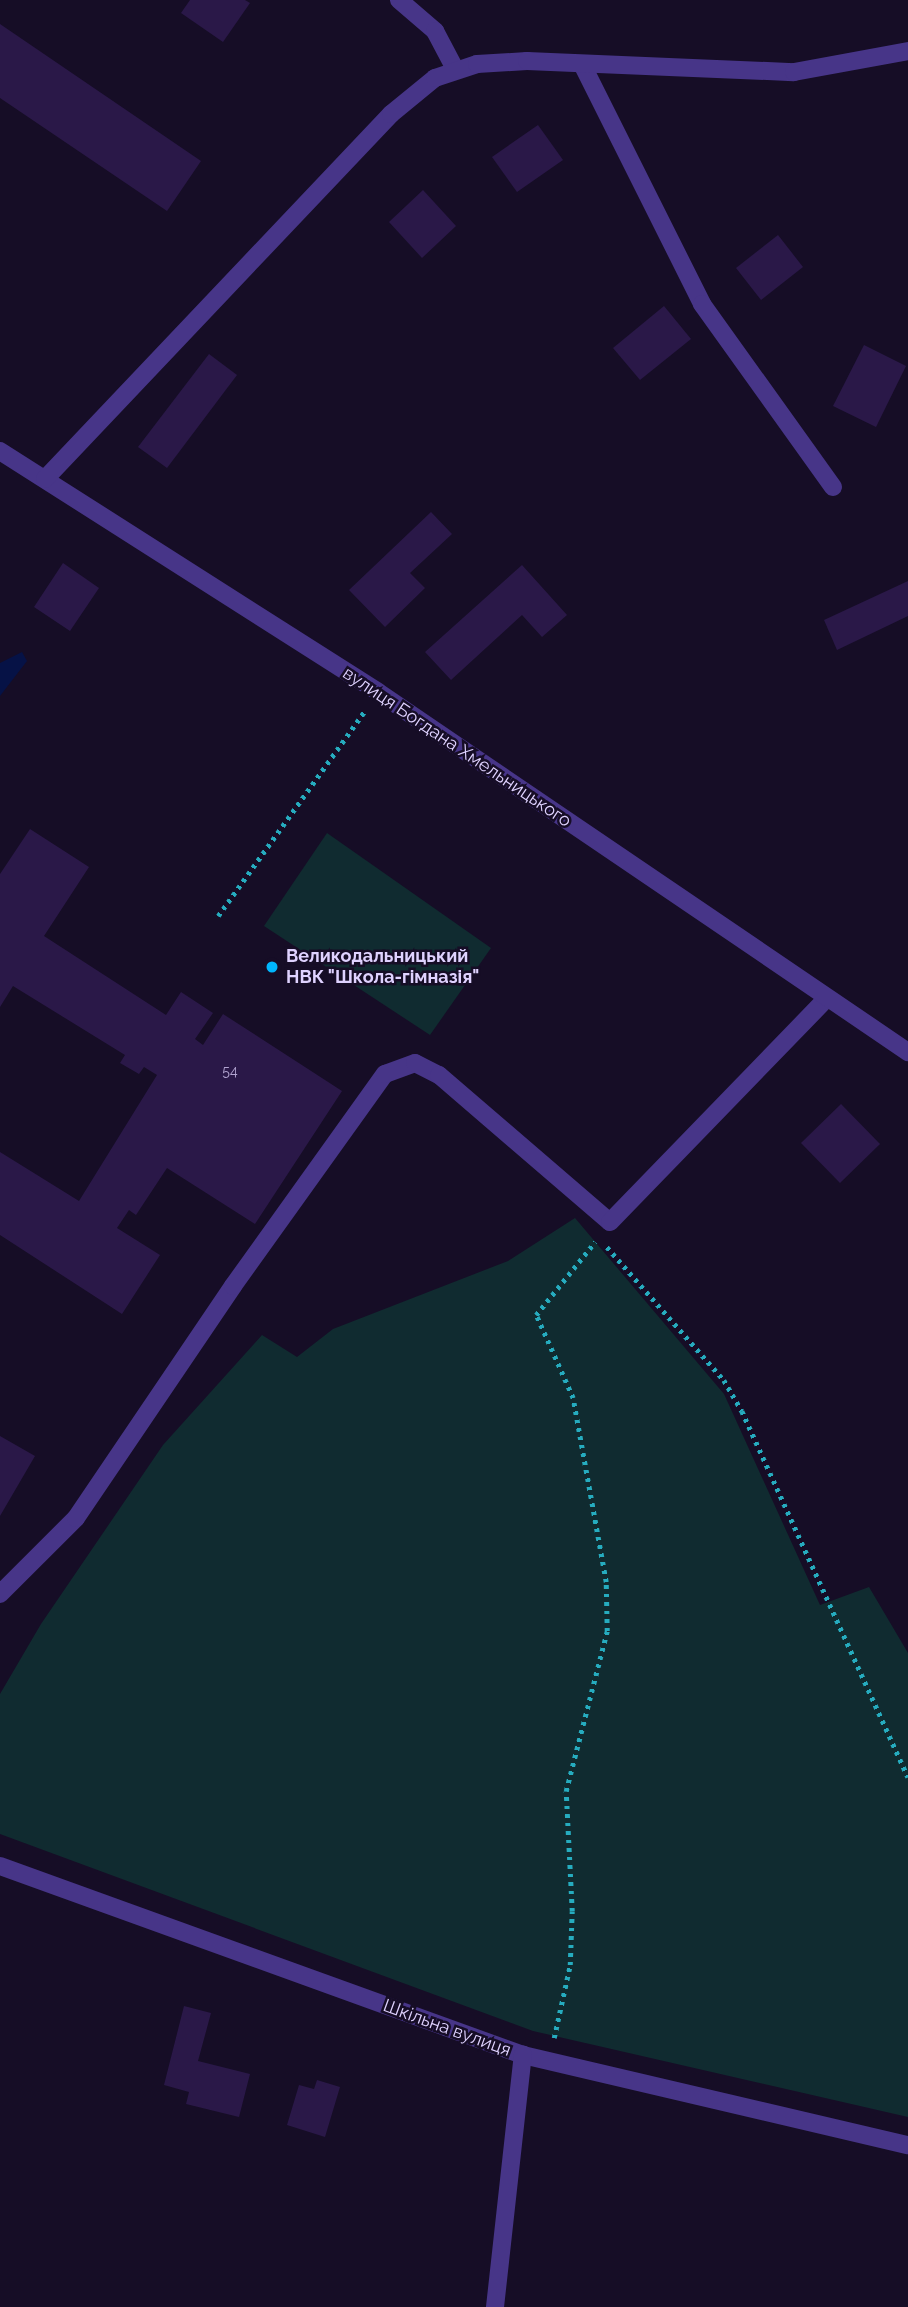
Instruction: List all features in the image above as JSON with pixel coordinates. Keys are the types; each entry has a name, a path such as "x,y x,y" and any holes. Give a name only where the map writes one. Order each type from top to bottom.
{"street":[{"path":"399,0 435,31 455,69"},
{"path":"45,480 391,114 435,78 455,69 527,61 794,72 908,51"},
{"path":"582,64 702,304 833,487"},
{"name":"вулиця Богдана Хмельницького","path":"0,451 378,692 825,1000 908,1052"},
{"path":"0,1594 76,1518 233,1286 385,1074 415,1063 439,1075 610,1222 825,1000"},
{"name":"Шкільна вулиця","path":"0,1866 549,2063 908,2145"},
{"path":"495,2307 523,2055"}],"path":[{"path":"218,916 378,692"},
{"path":"549,2063 570,1965 572,1912 566,1791 607,1631 606,1582 573,1398 536,1315 598,1238 724,1380 742,1411 908,1777"}],"green space":[{"path":"327,833 491,948 430,1035 264,926"},
{"path":"575,1218 724,1394 820,1605 869,1587 908,1653 908,2117 533,2031 0,1834 0,1694 41,1624 163,1445 262,1335 297,1357 333,1329 508,1261"}],"shaded area":[{"path":"22,652 27,661 0,696 0,663"}],"building":[{"path":"190,0 245,0 250,3 223,42 181,13"},
{"path":"0,24 201,161 167,211 0,98"},
{"path":"538,125 563,160 517,192 492,157"},
{"path":"423,190 456,226 422,258 389,222"},
{"path":"778,235 803,267 761,300 736,268"},
{"path":"664,306 691,339 640,380 613,348"},
{"path":"864,345 906,366 876,427 833,406"},
{"path":"209,354 237,375 167,468 138,447"},
{"path":"431,512 452,534 410,573 425,588 385,627 349,590"},
{"path":"63,563 99,588 70,631 34,607"},
{"path":"522,565 567,615 542,637 522,615 451,680 425,652"},
{"path":"908,581 908,616 837,650 824,620"},
{"path":"30,829 89,867 44,936 166,1015 181,992 213,1013 195,1039 203,1045 223,1014 342,1091 255,1224 167,1168 136,1215 129,1210 117,1228 160,1255 122,1314 0,1235 0,1152 79,1201 157,1075 144,1067 139,1074 120,1063 125,1055 13,986 0,1007 0,874"},
{"path":"841,1104 880,1144 840,1183 801,1143"},
{"path":"0,1436 35,1456 0,1516"},
{"path":"184,2006 211,2013 198,2061 250,2074 239,2117 186,2104 189,2092 164,2085"},
{"path":"317,2080 340,2087 325,2137 287,2125 299,2085 314,2089"}],"place":[{"name":"Великодальницький НВК \"Школа-гімназія\"","path":"272,967"}]}
